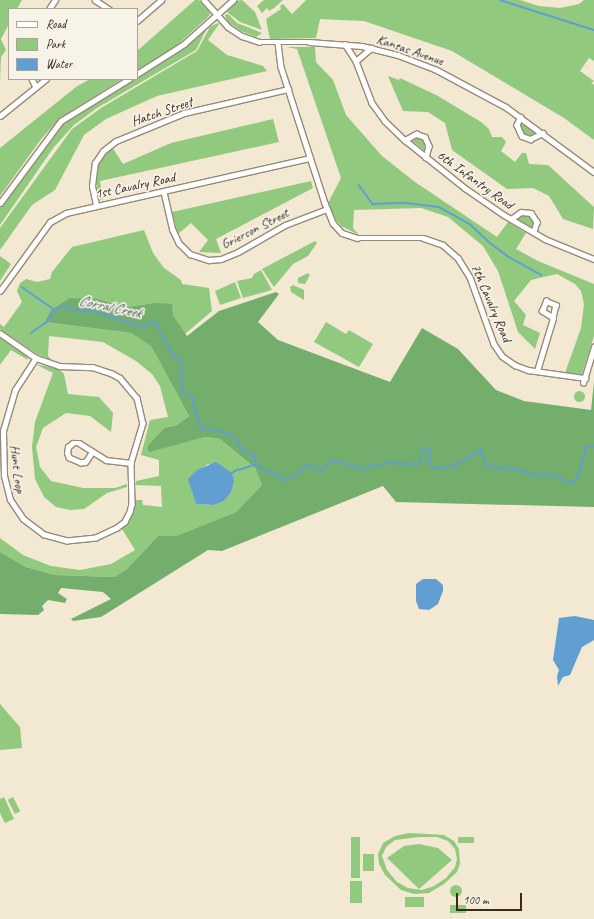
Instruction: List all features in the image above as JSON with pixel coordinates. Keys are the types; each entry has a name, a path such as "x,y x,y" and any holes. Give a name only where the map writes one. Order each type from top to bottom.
{"street":[{"path":"95,0 107,8"},
{"path":"138,20 162,0"},
{"name":"Kansas Avenue","path":"204,0 228,27 242,36 258,42 345,44 371,48 434,69 471,86 520,117 594,172"},
{"path":"138,73 184,44 233,0"},
{"name":"7th Cavalry Road","path":"278,43 280,62 327,209 333,223 342,233 350,236 423,238 451,251 470,277 494,344 502,356 515,365 537,372 584,380 594,346"},
{"name":"6th Infantry Road","path":"345,44 356,61 372,103 385,121 405,140 426,158 511,219 534,232 594,260"},
{"path":"356,61 371,48"},
{"path":"32,80 36,87"},
{"path":"0,116 45,80"},
{"path":"0,203 61,121 127,80"},
{"name":"Hatch Street","path":"96,205 92,186 95,163 103,151 116,141 184,113 288,89"},
{"path":"520,117 517,125 522,136 530,139 543,133"},
{"name":"6th Infantry Road","path":"405,140 416,134 424,137 429,146 426,158"},
{"name":"1st Cavalry Road","path":"0,291 50,222 66,213 96,205 164,192 310,158"},
{"name":"Grierson Street","path":"164,192 173,230 180,243 190,254 209,260 221,259 238,252 284,225 327,209"},
{"name":"6th Infantry Road","path":"511,219 521,212 531,212 537,222 534,232"},
{"path":"537,372 553,318"},
{"path":"0,333 36,358"},
{"name":"Hunt Loop","path":"36,358 59,366 102,369 120,378 137,398 143,415 141,432 131,463 132,504 125,522 108,534 82,541 67,541 44,535 23,519 10,500 6,488 2,444 6,417 15,390 36,358"},
{"path":"92,453 86,462 81,463 68,458 67,453 68,447 73,443 79,444 106,460 131,463"}],"green space":[{"path":"0,0 22,0 18,8 8,8 8,26 1,39 6,50 1,57 0,82"},
{"path":"195,0 199,0 210,13 209,16 176,46 138,69 138,50"},
{"path":"242,0 255,12 262,30 240,22 227,12 237,1"},
{"path":"264,0 283,0 274,8 269,11 267,8 262,13 257,6"},
{"path":"306,0 520,0 539,6 560,8 579,4 584,0 594,0 594,61 589,58 580,71 594,81 591,83 594,85 594,140 564,118 452,51 364,21 320,19 316,38 270,39 266,19 281,9 280,6 283,4 292,14"},
{"path":"228,14 237,23 262,33 256,37 241,31 227,21 225,15"},
{"path":"218,23 219,24 208,40 227,55 263,66 267,71 157,96 106,119 84,135 55,190 32,205 0,250 0,228 72,129 101,108 197,51 210,27"},
{"path":"208,26 196,50 97,108 74,125 54,147 0,225 0,207 59,128 81,111 133,80 138,80 138,77 175,55"},
{"path":"286,47 315,47 316,62 333,80 346,115 382,156 415,182 497,237 508,222 526,233 516,249 538,261 594,284 594,336 582,374 565,373 581,328 584,304 581,291 575,284 557,274 531,280 514,301 526,315 523,325 540,333 535,349 518,332 498,271 483,246 448,217 421,208 354,210 353,228 359,235 341,226 332,215 328,203 341,178 297,49"},
{"path":"388,76 399,80 400,78 438,96 481,122 489,129 492,137 502,137 506,142 501,151 515,162 522,153 526,153 529,164 548,165 594,207 593,229 563,219 549,196 533,188 507,189 452,150 445,123 428,112 403,111"},
{"path":"88,80 120,80 60,118 42,138 0,196 0,148 76,87"},
{"path":"273,119 279,142 100,181 103,199 100,200 98,197 96,170 103,155 112,147 123,164 171,143"},
{"path":"520,123 534,131 535,135 524,135 519,127"},
{"path":"416,136 424,139 425,151 410,139"},
{"path":"311,181 313,188 216,239 221,253 199,252 208,240 191,223 178,234 172,212"},
{"path":"523,214 530,216 535,222 534,228 517,219"},
{"path":"144,230 153,253 164,268 181,280 182,284 209,288 212,311 185,334 173,315 154,303 126,307 98,299 45,322 131,333 151,346 189,416 177,425 164,428 150,443 149,451 205,437 220,439 255,468 262,485 236,512 176,536 158,536 127,569 114,577 55,575 26,567 0,552 0,538 23,555 51,566 80,570 111,564 135,550 122,529 129,522 136,500 142,500 143,505 162,507 161,486 135,485 136,481 159,476 159,460 141,455 150,420 168,417 160,386 152,374 136,361 103,342 49,336 48,356 52,360 37,354 0,329 0,324 4,327 22,302 17,291 20,283 26,279 37,282 50,279 52,272 72,247","holes":["208,464 232,473 224,501 214,505 196,504 189,479"]},
{"path":"315,241 317,243 308,256 293,264 274,287 262,269"},
{"path":"0,256 11,264 0,281"},
{"path":"261,270 272,290 243,298 237,281 252,278 254,274"},
{"path":"308,273 310,275 305,284 298,283 298,278"},
{"path":"235,282 241,298 220,305 215,291"},
{"path":"293,285 304,290 304,300 291,292 290,287"},
{"path":"276,292 279,294 258,322 278,340 390,382 422,328 458,349 496,390 524,401 591,410 594,382 594,507 396,502 383,486 222,551 208,550 101,617 73,621 71,619 111,599 103,592 61,588 58,593 67,599 65,603 48,600 42,606 44,610 38,615 0,614 0,552 26,567 55,575 114,577 127,569 158,536 176,536 236,512 262,485 255,468 220,439 205,437 149,452 147,448 150,443 164,428 177,425 189,416 151,346 131,333 45,322 51,310 70,298 98,299 126,307 154,303 172,304 173,315 187,336 219,311"},
{"path":"326,322 346,334 349,330 373,344 359,367 314,342"},
{"path":"0,337 26,355 28,360 11,350 0,365"},
{"path":"35,364 59,369 64,374 68,394 99,397 113,413 111,432 90,416 66,413 43,428 36,447 40,467 51,481 83,488 115,488 127,484 127,487 107,493 84,509 70,510 56,507 44,497 35,479 32,447 35,422 53,373"},
{"path":"579,390 583,392 585,396 583,400 579,402 575,400 573,396 575,392"},
{"path":"0,704 20,727 22,748 0,750"},
{"path":"4,797 14,819 5,823 0,813 0,799"},
{"path":"13,797 20,811 15,814 8,800"},
{"path":"409,833 444,835 454,841 459,849 460,864 457,872 444,884 429,893 414,894 401,890 385,875 379,864 378,854 383,843 395,836","holes":["420,837 437,837 448,841 455,849 457,859 455,867 446,878 434,886 422,890 408,888 397,882 387,870 382,856 386,847 395,840"]},
{"path":"351,837 360,837 360,878 351,878"},
{"path":"458,837 474,837 474,843 458,843"},
{"path":"419,844 438,848 452,860 419,889 387,858 404,846"},
{"path":"363,854 374,854 374,871 363,871"},
{"path":"350,881 362,881 362,903 350,903"},
{"path":"454,885 458,885 462,891 458,897 454,897 450,893 450,889"},
{"path":"405,897 424,897 424,907 405,907"},
{"path":"450,905 466,905 466,913 450,913"}],"water":[{"path":"216,462 232,473 234,481 231,492 224,501 214,505 196,504 188,479 197,470"},
{"path":"423,579 436,579 443,585 443,591 438,604 429,610 419,609 416,601 416,584"},
{"path":"575,616 594,620 594,640 582,647 570,675 563,677 558,686 557,676 559,670 553,660 559,618"}],"waterway":[{"path":"500,0 594,30"},
{"path":"359,185 373,204 406,203 439,207 471,225 488,241"},
{"path":"489,242 509,257 541,275"},
{"name":"Corral Creek","path":"22,287 55,310 63,306 75,310 93,311 139,326 155,322 174,356 182,361 182,391 194,398 194,406 201,428 224,432 234,437 243,451 255,456 256,464 262,469 278,475 284,481 298,474 306,465 321,470 333,460 363,469 386,463 418,464 421,461 422,451 427,448 431,451 429,462 434,468 453,467 481,450 487,465 493,468 517,469 532,475 555,475 569,483 575,481 579,475 586,447 594,447"},
{"path":"31,333 48,321 55,310"},
{"path":"239,470 256,464"},
{"path":"232,473 237,470"}]}
